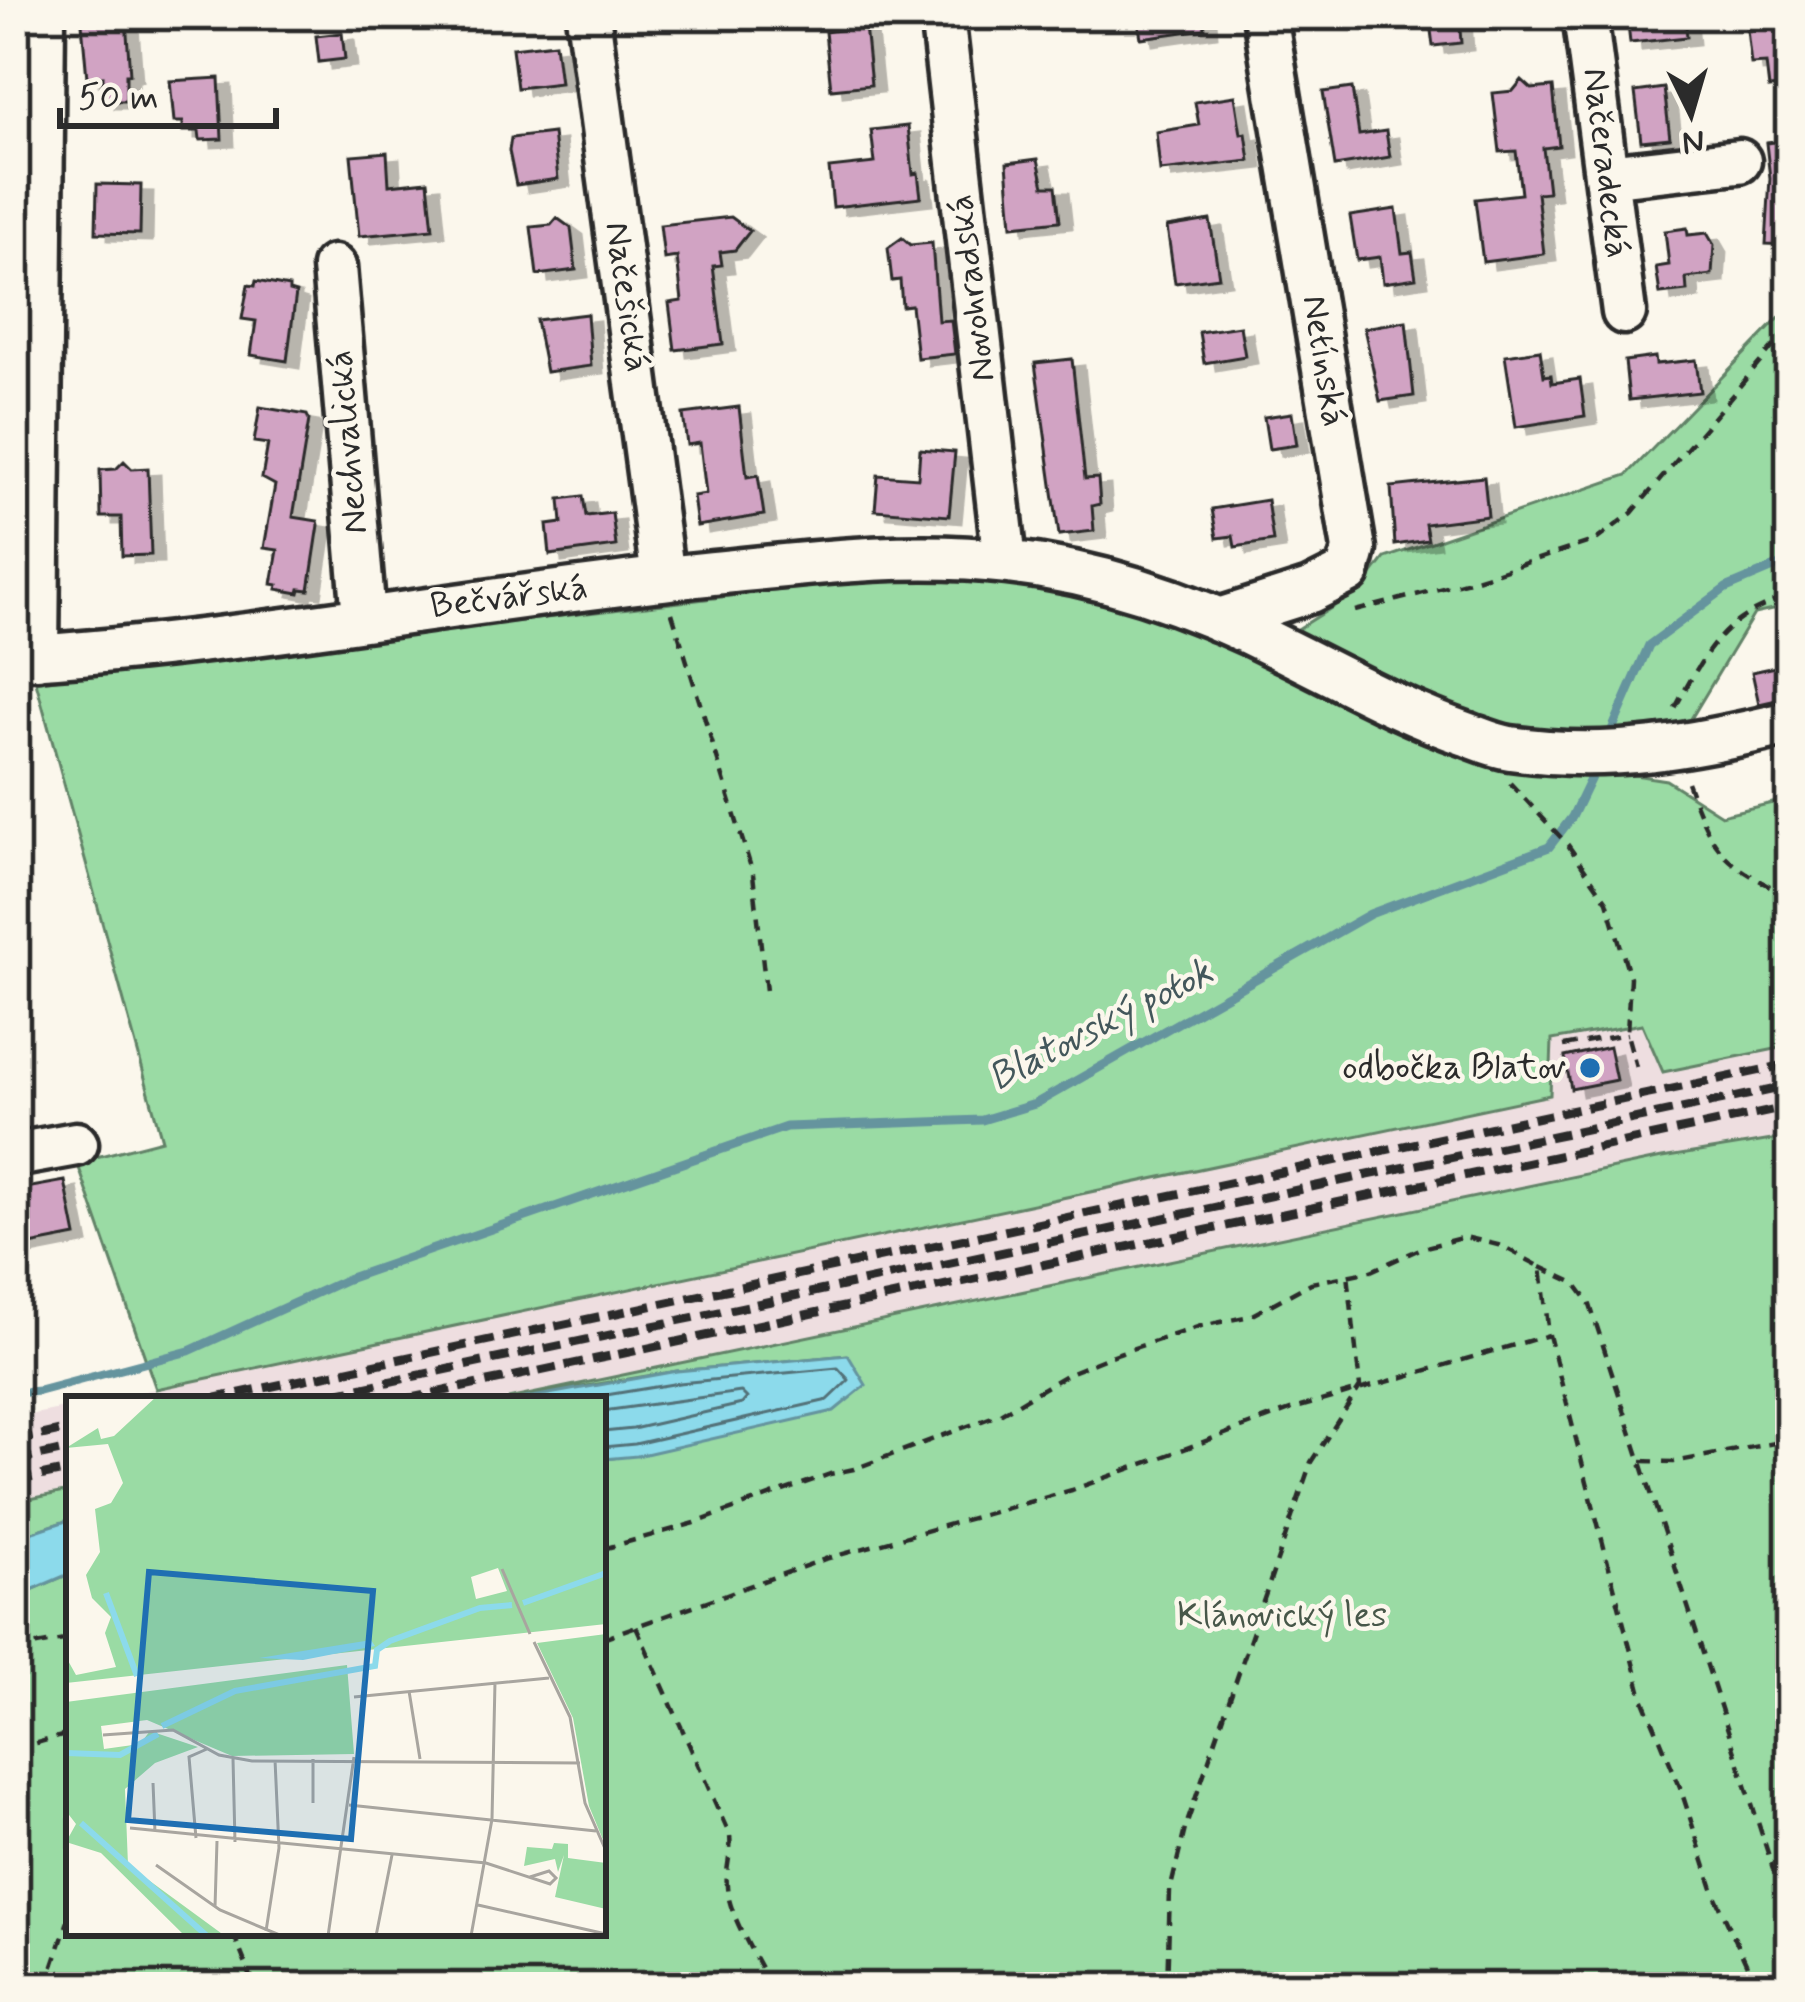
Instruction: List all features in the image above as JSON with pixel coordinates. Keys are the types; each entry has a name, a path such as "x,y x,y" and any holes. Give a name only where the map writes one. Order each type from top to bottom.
{"street":[{"path":"26,657 27,274 43,15"},
{"name":"Načešická","path":"588,15 663,578"},
{"name":"Novohradská","path":"942,15 1005,561"},
{"name":"Netínská","path":"1219,620 1310,591 1348,572 1354,549 1265,15"},
{"name":"Načeradecká","path":"1585,15 1624,312"},
{"path":"1606,176 1739,161"},
{"name":"Nechvalická","path":"334,266 364,617"},
{"name":"Bečvářská","path":"26,657 108,652 663,578 850,559 1005,561 1116,582 1219,620 1408,714 1506,748 1635,754 1790,723"},
{"path":"15,1155 76,1144"}],"path":[{"path":"1347,613 1473,580 1596,540 1632,513 1790,327"},
{"path":"663,578 753,874 766,991"},
{"path":"1790,596 1743,615 1723,632 1635,754 1685,778 1705,830 1734,868 1790,896"},
{"path":"1506,748 1506,778 1568,845 1606,901 1630,977 1627,1034 1636,1067"},
{"path":"1564,1046 1627,1034"},
{"path":"606,1548 854,1469 1000,1414 1086,1366 1202,1326 1250,1316 1311,1283 1371,1271 1422,1248 1466,1237 1502,1246 1575,1283 1589,1302 1790,1921"},
{"path":"1541,1267 1549,1335 1643,1698 1680,1787 1714,1895 1757,1987"},
{"path":"1167,1987 1170,1891 1184,1829 1311,1462 1360,1387 1348,1274"},
{"path":"606,1637 826,1559 1072,1490 1360,1387 1549,1335"},
{"path":"1642,1461 1674,1462 1790,1439"},
{"path":"636,1626 730,1836 729,1899 771,1987"},
{"path":"15,1649 66,1640"},
{"path":"15,1750 66,1735"},
{"path":"46,1987 66,1927"},
{"path":"234,1936 255,1987"}],"shaded area":[{"name":"odbočka Blatov","path":"1642,1024 1663,1072 1790,1046 1790,1138 1662,1158 522,1396 121,1396 1549,1095 1551,1040"},
{"path":"66,1408 66,1492 15,1502 15,1418"}],"green space":[{"path":"1790,307 1790,606 1754,614 1686,727 1577,734 1474,724 1389,692 1290,634 1361,589 1385,558 1627,475"},
{"path":"858,581 1017,581 1216,632 1546,761 1666,780 1721,815 1790,799 1790,1046 1663,1072 1642,1024 1552,1040 1550,1095 156,1389 77,1162 162,1140 36,682"},
{"name":"Klánovický les","path":"1790,1137 1790,1987 15,1987 15,1597 66,1575 66,1936 606,1936 606,1459 668,1446 699,1434 848,1355 677,1371 522,1396 1662,1158"},
{"path":"66,1492 66,1521 15,1538 15,1502"}],"water":[{"path":"848,1355 866,1385 834,1411 637,1456 606,1459 606,1396 538,1396 677,1371"},
{"path":"66,1521 66,1575 15,1597 15,1538"}],"building":[{"path":"1137,15 1204,15 1205,29 1141,38"},
{"path":"1429,15 1459,15 1461,43 1433,46"},
{"path":"1627,15 1685,15 1687,37 1630,43"},
{"path":"1790,16 1790,86 1769,88 1766,63 1751,64 1747,30 1762,28 1761,19"},
{"path":"126,20 130,74 126,74 126,101 103,101 103,76 87,78 82,23"},
{"path":"865,26 871,85 831,89 825,32"},
{"path":"342,33 345,59 319,62 316,36"},
{"path":"555,43 560,83 517,88 512,48"},
{"path":"219,78 222,139 200,140 199,131 183,131 183,122 174,122 170,81"},
{"path":"1522,80 1532,89 1553,87 1559,146 1543,148 1548,192 1537,193 1544,254 1483,262 1475,199 1521,194 1516,151 1500,152 1493,93 1513,91"},
{"path":"1352,88 1359,135 1386,131 1390,157 1335,166 1323,92"},
{"path":"1664,88 1670,138 1641,141 1635,92"},
{"path":"1235,96 1250,161 1160,171 1156,132 1199,125 1195,102"},
{"path":"908,126 913,174 918,173 921,197 833,207 829,168 875,163 871,130"},
{"path":"553,133 558,179 516,185 511,138"},
{"path":"1790,140 1790,245 1766,244 1770,178 1766,143"},
{"path":"387,152 389,185 428,181 433,229 359,236 351,155"},
{"path":"1038,159 1044,186 1056,186 1060,221 1012,226 1007,163"},
{"path":"97,184 141,185 140,234 96,233"},
{"path":"1396,209 1402,253 1412,252 1416,278 1383,283 1380,257 1357,260 1350,216"},
{"path":"731,217 750,231 735,250 720,252 722,265 713,266 723,344 675,350 669,303 682,301 677,257 664,259 660,225"},
{"path":"557,218 571,228 576,270 537,275 531,227 551,225"},
{"path":"1210,220 1219,277 1175,283 1167,227"},
{"path":"1687,228 1688,235 1707,233 1714,245 1712,275 1686,278 1687,291 1660,294 1656,267 1669,265 1665,231"},
{"path":"902,238 910,245 932,243 938,321 951,320 955,354 917,358 911,305 902,306 900,280 892,281 888,248"},
{"path":"256,281 289,287 296,293 287,361 251,355 256,321 242,319 248,285 255,286"},
{"path":"587,314 591,366 546,372 536,320"},
{"path":"1406,321 1414,396 1380,401 1364,328"},
{"path":"1240,326 1245,356 1204,363 1199,332"},
{"path":"1540,350 1544,376 1551,375 1552,383 1580,379 1585,416 1516,427 1505,355"},
{"path":"1655,357 1656,364 1696,360 1700,392 1629,400 1625,361"},
{"path":"1072,359 1085,479 1098,478 1100,504 1092,506 1094,531 1059,535 1035,363"},
{"path":"260,407 307,415 309,420 293,517 319,525 309,590 299,593 272,584 278,550 264,548 275,485 262,478 268,444 254,442"},
{"path":"739,407 747,477 758,475 764,515 697,526 693,496 706,494 700,443 687,445 683,414"},
{"path":"1292,413 1297,445 1269,449 1264,417"},
{"path":"920,449 955,452 949,516 875,510 878,475 918,478"},
{"path":"124,461 132,469 148,468 151,555 122,556 121,517 101,517 100,470 116,469"},
{"path":"1484,477 1488,516 1425,524 1428,540 1395,545 1391,487"},
{"path":"583,496 586,516 612,513 616,546 550,555 547,525 562,523 560,499"},
{"path":"1267,500 1273,541 1235,547 1233,536 1217,538 1212,509"},
{"path":"1790,664 1790,697 1759,704 1752,672"},
{"name":"odbočka Blatov","path":"1609,1047 1616,1080 1571,1089 1565,1057"},
{"path":"65,1181 76,1236 15,1248 15,1190"}],"waterway":[{"name":"Blatovský potok","path":"1608,739 1649,645 1726,588 1790,561"},
{"name":"Blatovský potok","path":"15,1393 39,1391 189,1351 347,1279 786,1127 982,1120 1035,1104 1370,914 1549,847 1572,817 1597,765"}],"railway":[{"path":"226,1396 1790,1064"},
{"path":"321,1396 1790,1086"},
{"path":"421,1396 1790,1107"},
{"path":"15,1441 66,1430"},
{"path":"15,1461 66,1450"},
{"path":"15,1481 66,1471"}],"place":[{"name":"odbočka Blatov","path":"1590,1068"}]}
